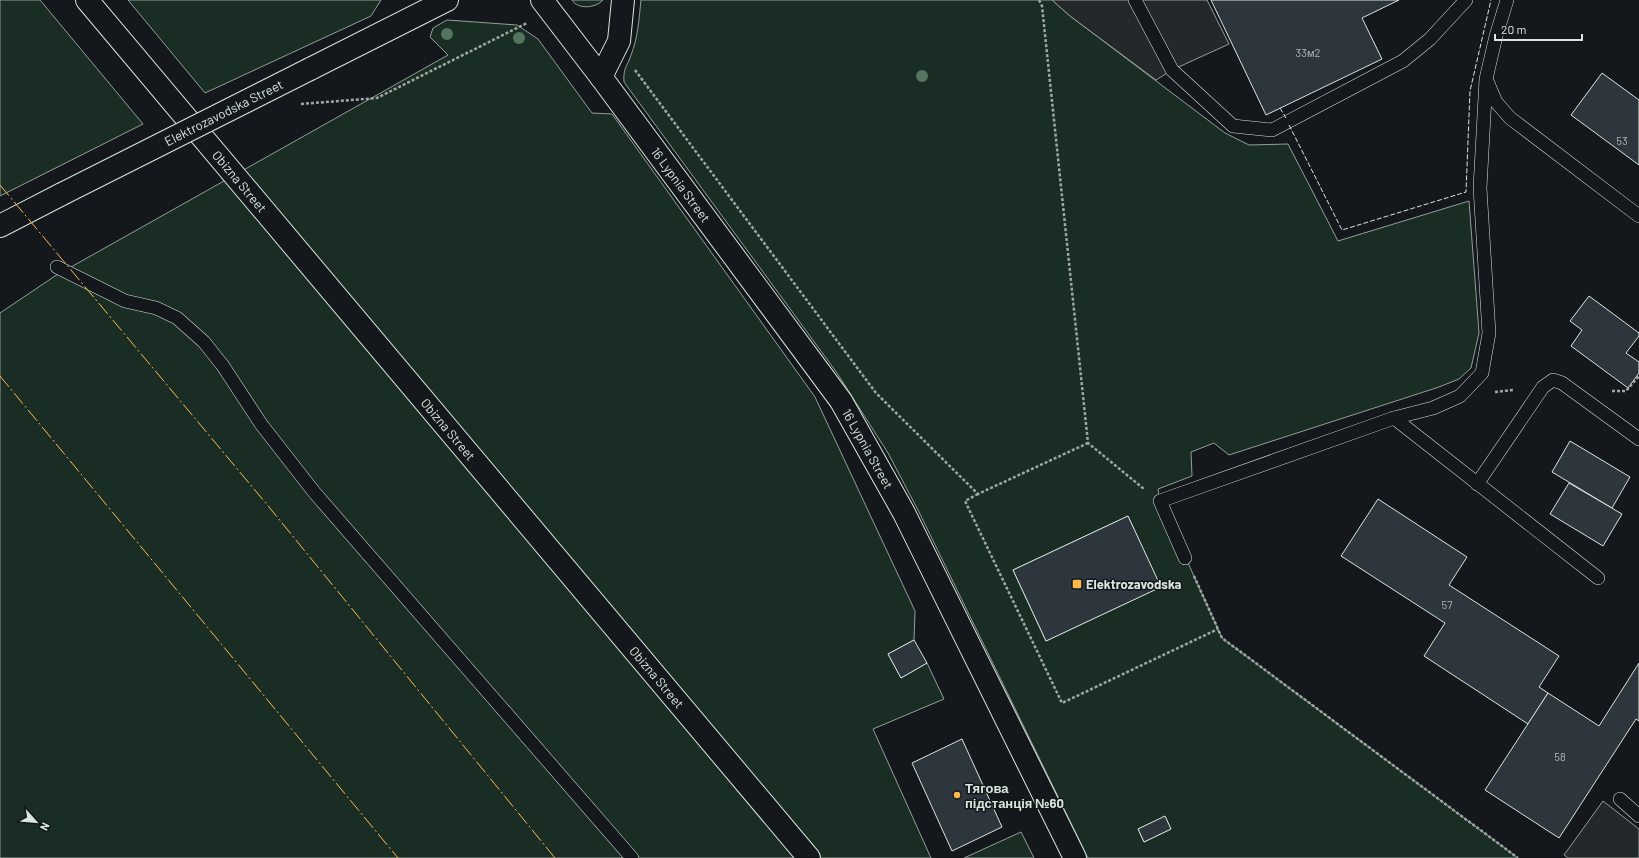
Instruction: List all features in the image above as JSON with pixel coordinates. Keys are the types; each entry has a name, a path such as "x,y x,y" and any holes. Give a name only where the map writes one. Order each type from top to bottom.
{"main road":[{"name":"Obizna Street","path":"87,0 809,858"},
{"name":"Elektrozavodska Street","path":"0,226 447,0"},
{"path":"601,77 619,41 623,0"},
{"name":"16 Lypnia Street","path":"547,6 841,401 904,513 1074,858"}],"lane":[{"path":"1135,0 1172,70 1233,126 1272,130 1403,61 1430,39 1466,0"},
{"path":"1185,558 1160,501 1394,418 1433,408 1460,396 1482,373 1489,333 1480,188 1486,79 1496,36 1507,0"},
{"path":"1486,79 1496,102 1510,118 1639,216"},
{"path":"57,267 125,301 156,308 177,318 204,342 223,366 261,424 314,492 632,858"},
{"path":"1478,484 1543,387 1553,380 1562,382 1639,439"},
{"path":"1394,418 1598,578"},
{"path":"1620,799 1639,816"}],"path":[{"path":"1039,0 1042,6 1088,444 1160,501"},
{"path":"300,104 377,98 547,6"},
{"path":"636,64 635,71 876,393 978,494"},
{"path":"1460,396 1543,387"},
{"path":"1088,444 965,501 1062,703 1218,629"},
{"path":"1185,558 1222,638 1518,858"}],"green space":[{"path":"0,0 40,0 143,124 0,196"},
{"path":"128,0 381,0 371,16 205,93"},
{"path":"572,0 603,0 596,5 583,7"},
{"path":"641,0 1052,0 1070,16 1225,133 1249,145 1288,144 1338,241 1469,201 1479,333 1471,368 1459,379 1439,387 1229,455 1214,443 1191,452 1192,476 1158,489 1160,501 1222,638 1518,858 1088,858 919,512 888,453 837,373 624,82 625,70 631,55 638,28","holes":["1128,516 1160,587 1046,641 1013,570","1165,817 1171,829 1144,842 1138,829"]},
{"path":"447,20 517,25 538,39 592,113 612,114 815,397 915,611 914,640 888,654 901,678 927,663 944,699 873,729 931,858 0,858 0,313 55,276 448,55 430,37 433,28"},
{"path":"1021,832 1034,858 964,858"}],"shaded area":[{"path":"1052,0 1207,0 1229,44 1172,70 1156,80 1070,16"},
{"path":"1603,801 1639,829 1639,858 1568,858 1564,855"}],"building":[{"path":"1211,0 1399,0 1362,18 1382,59 1266,115"},
{"path":"1602,73 1639,100 1639,165 1571,115"},
{"path":"1589,296 1639,333 1639,336 1626,353 1639,362 1639,373 1628,388 1571,346 1582,330 1570,321"},
{"path":"1570,441 1630,477 1612,508 1552,472"},
{"path":"1569,483 1622,514 1603,546 1550,514"},
{"path":"1378,499 1467,557 1449,585 1559,656 1539,687 1548,693 1528,724 1424,656 1445,623 1341,556"},
{"path":"1128,516 1161,587 1046,641 1013,570"},
{"path":"914,640 927,663 901,678 888,654"},
{"path":"1639,663 1639,721 1636,719 1559,838 1485,790 1548,693 1599,726"},
{"name":"Тягова підстанція №60","path":"962,739 1002,827 952,851 912,763"},
{"path":"1165,816 1171,829 1144,842 1138,829"}],"fence":[{"path":"1289,125 1342,230 1466,192 1470,91 1491,0"},
{"path":"1280,108 1286,118"}],"power":[{"path":"0,185 269,507 555,858"},
{"path":"0,376 398,858"}],"place":[{"name":"Elektrozavodska","path":"1077,584"},
{"name":"Тягова підстанція №60","path":"957,795"}]}
